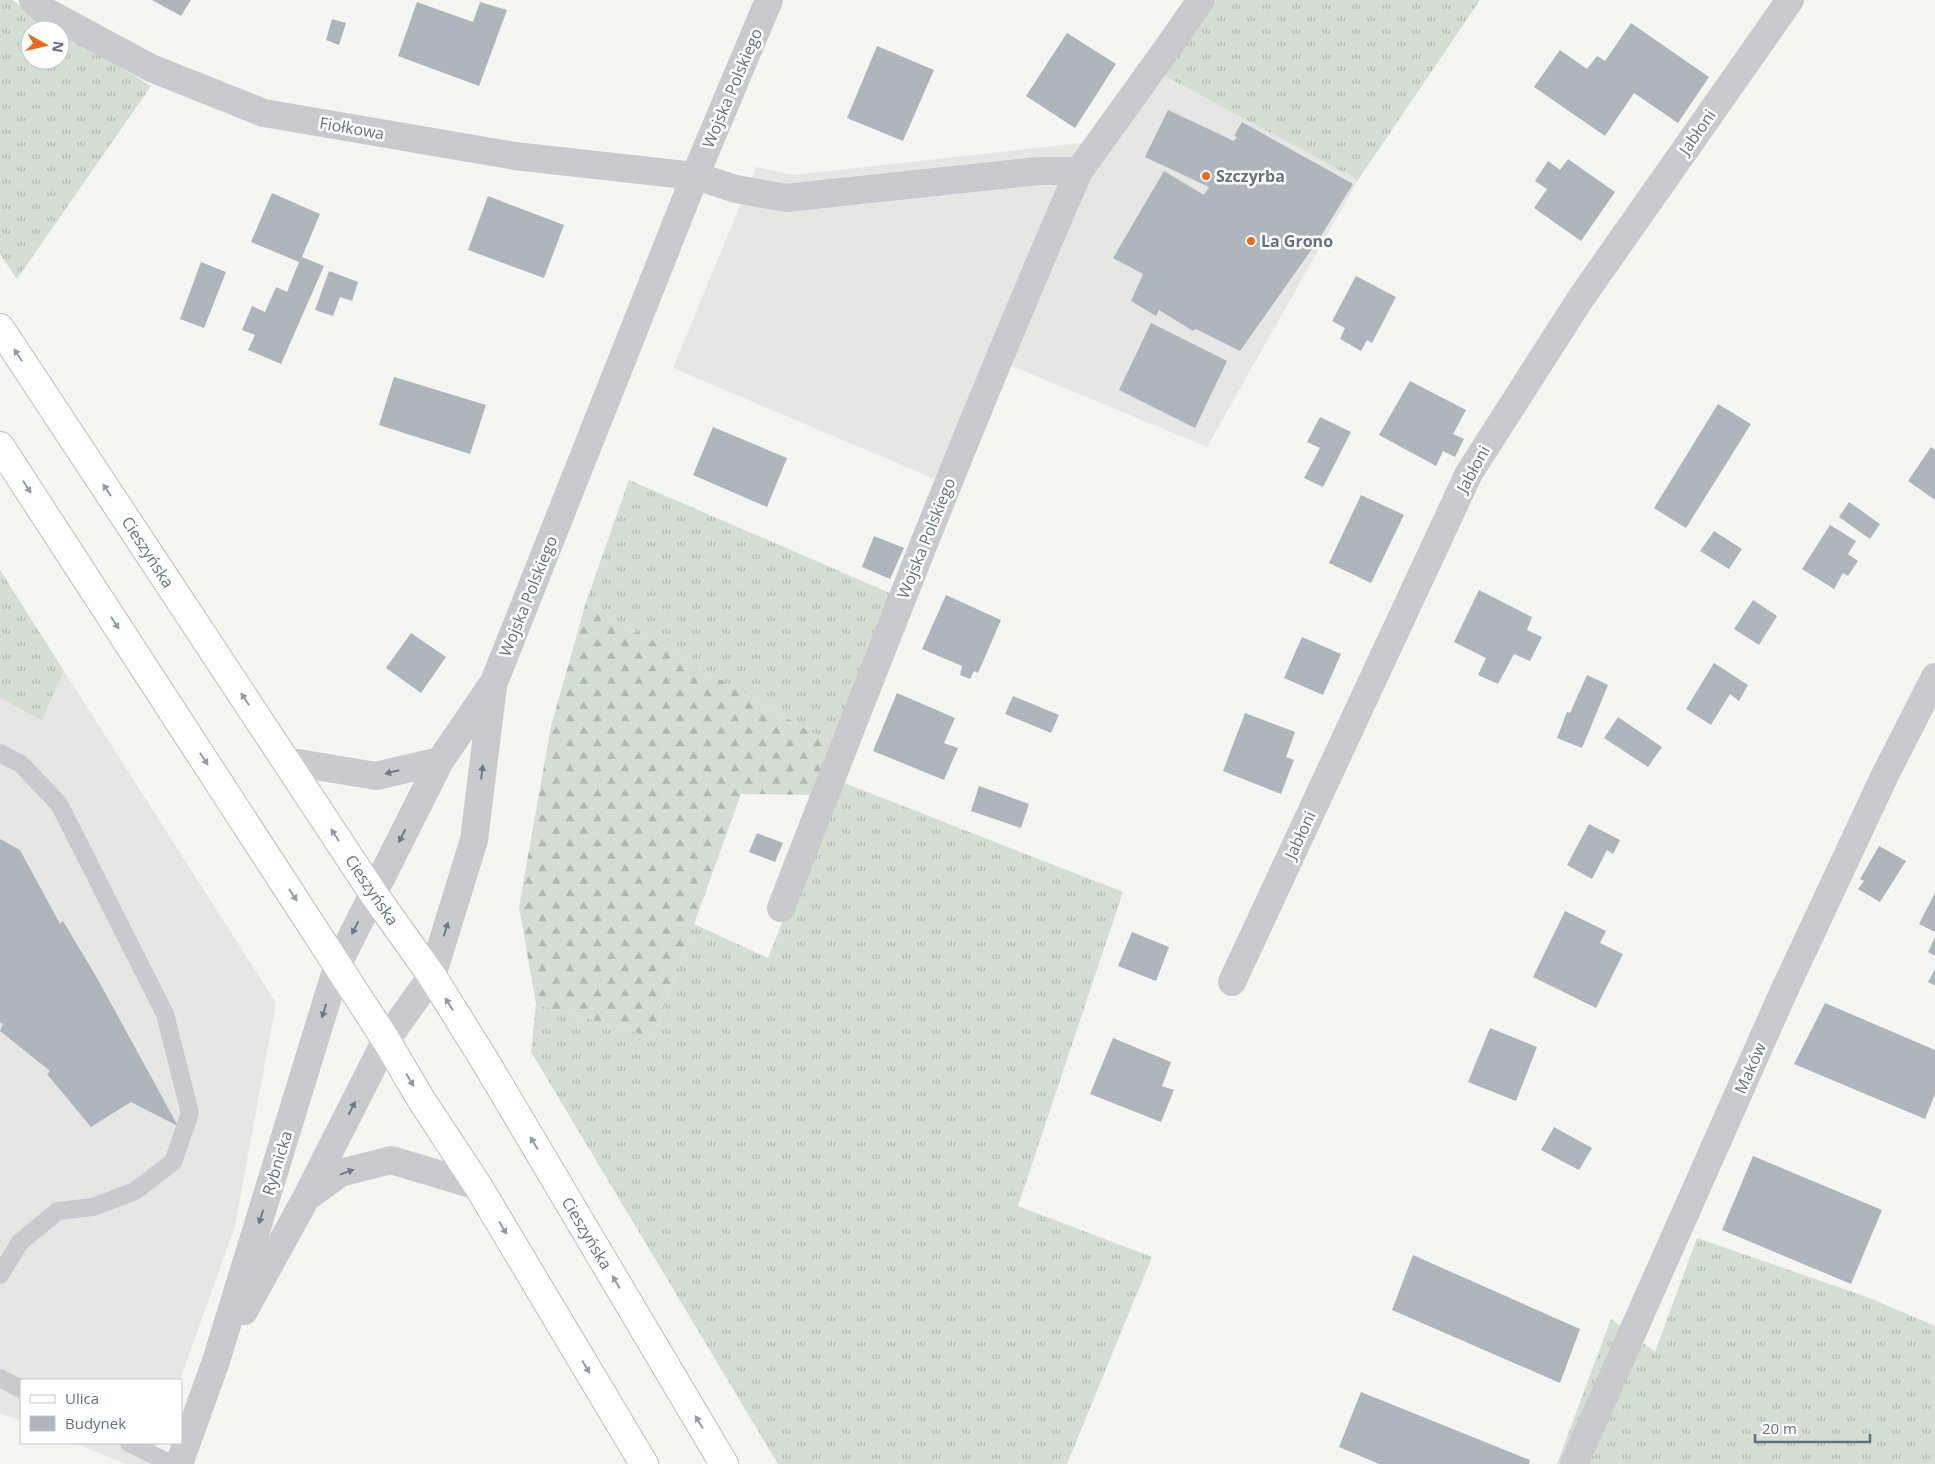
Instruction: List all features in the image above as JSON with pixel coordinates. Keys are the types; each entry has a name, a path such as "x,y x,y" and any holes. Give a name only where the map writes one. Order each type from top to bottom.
{"main road":[{"name":"Cieszyńska","path":"0,328 373,892 432,976 490,1069 724,1464"},
{"path":"0,446 338,964 422,1101 478,1186 644,1464"}],"street":[{"name":"Fiołkowa","path":"33,0 45,11 151,68 264,112 515,156 695,176"},
{"name":"Wojska Polskiego","path":"338,964 440,761 494,682 695,176 769,0"},
{"name":"Wojska Polskiego","path":"781,908 912,573 1020,307 1079,171 1170,46 1200,0"},
{"name":"Jabłoni","path":"1232,982 1469,473 1581,298 1790,0"},
{"path":"695,176 736,189 786,198 1038,171 1079,171"},
{"name":"Maków","path":"1574,1464 1787,984 1885,775 1935,677"},
{"name":"Wojska Polskiego","path":"386,1040 432,976 474,840 494,682"},
{"path":"286,761 376,776 440,761"},
{"name":"Rybnicka","path":"179,1464 216,1361 338,964"},
{"name":"Rybnicka","path":"216,1361 306,1198 386,1040"},
{"path":"306,1198 340,1173 391,1160 478,1186"}],"lane":[{"path":"0,753 21,764 59,804 165,1014 190,1114 173,1162 135,1190 92,1207 58,1211 20,1242 0,1274"},
{"path":"0,1378 20,1388"},
{"path":"131,1444 172,1464"}],"shaded area":[{"path":"1165,76 1358,180 1207,447 988,356 937,480 673,368 756,167 793,175 1080,143 1104,156"},
{"path":"64,671 276,1003 235,1226 180,1379 20,1379 20,1421 0,1413 0,698 42,721"},
{"path":"76,1444 158,1444 151,1464 126,1464"}],"green space":[{"path":"0,0 12,0 44,20 20,20 20,70 70,70 70,36 151,86 17,279 0,254"},
{"path":"1216,0 1480,0 1358,180 1165,76"},
{"path":"629,480 890,593 830,743 586,602"},
{"path":"0,570 64,671 42,721 0,698"},
{"path":"586,602 830,743 811,795 741,794 653,1037 536,1004 519,907 551,726"},
{"path":"839,781 1123,892 1018,1206 1152,1257 1067,1464 778,1464 531,1052 536,1004 653,1037 694,924 768,958"},
{"path":"1697,1238 1867,1297 1935,1326 1935,1464 1557,1464 1611,1319 1655,1352"}],"building":[{"path":"152,0 191,0 181,16"},
{"path":"417,2 473,22 480,2 507,10 479,86 398,56"},
{"path":"332,19 346,23 339,45 326,40"},
{"path":"1631,23 1709,77 1678,123 1634,93 1605,136 1534,87 1560,50 1587,69 1597,56 1605,61"},
{"path":"1067,33 1116,64 1075,128 1026,96"},
{"path":"877,46 934,70 903,141 847,118"},
{"path":"1168,110 1234,141 1237,137 1234,136 1242,122 1353,184 1319,239 1240,351 1196,329 1193,331 1159,310 1156,316 1131,301 1143,274 1113,258 1164,171 1204,195 1209,187 1145,157"},
{"path":"1568,159 1615,192 1581,241 1534,208 1547,189 1535,181 1548,161 1560,170"},
{"path":"272,193 320,214 302,257 324,266 281,364 248,350 255,335 242,330 252,306 265,312 276,287 287,292 299,262 251,242"},
{"path":"488,196 564,225 544,278 468,250"},
{"path":"201,262 226,272 204,328 180,319"},
{"path":"329,271 358,282 352,301 340,297 333,316 315,310"},
{"path":"1356,276 1396,297 1372,343 1367,340 1361,351 1340,339 1345,328 1332,321"},
{"path":"1151,323 1227,361 1195,428 1119,390"},
{"path":"394,377 486,405 470,454 379,425"},
{"path":"1410,381 1466,410 1453,434 1464,439 1455,457 1443,451 1436,466 1379,435"},
{"path":"1718,404 1751,424 1686,528 1654,508"},
{"path":"1320,417 1351,432 1323,487 1304,478 1320,448 1307,442"},
{"path":"713,427 787,458 767,507 693,475"},
{"path":"1931,447 1935,450 1935,500 1908,481"},
{"path":"1361,495 1404,515 1371,583 1329,563"},
{"path":"1849,502 1880,524 1870,539 1839,517"},
{"path":"1830,525 1856,541 1848,554 1858,561 1848,576 1843,573 1834,589 1802,569"},
{"path":"1714,531 1742,549 1729,569 1700,551"},
{"path":"874,536 904,548 890,579 862,567"},
{"path":"1479,590 1532,617 1527,630 1542,637 1530,661 1514,654 1498,684 1478,675 1486,658 1454,642"},
{"path":"946,595 1001,620 978,673 974,671 970,679 960,675 962,666 922,649"},
{"path":"1753,600 1777,616 1759,645 1734,629"},
{"path":"411,633 446,657 421,693 386,668"},
{"path":"1302,637 1341,654 1323,695 1284,678"},
{"path":"1714,663 1748,685 1739,701 1730,694 1711,725 1686,709"},
{"path":"1587,675 1608,685 1582,748 1557,738 1567,712 1570,713"},
{"path":"897,693 955,718 944,743 958,748 944,780 873,751"},
{"path":"1013,696 1059,715 1051,733 1005,714"},
{"path":"1245,713 1295,732 1286,757 1294,760 1281,794 1223,771"},
{"path":"1618,717 1662,747 1648,767 1604,738"},
{"path":"979,786 1029,804 1021,828 971,811"},
{"path":"1589,824 1620,840 1613,854 1607,850 1592,879 1567,865"},
{"path":"757,833 783,843 775,862 749,852"},
{"path":"0,839 20,850 60,924 63,921 97,978 178,1126 131,1102 91,1127 47,1074 50,1071 0,1031 3,1024 0,1022"},
{"path":"1879,846 1906,861 1880,902 1858,889 1864,881 1860,879"},
{"path":"1935,893 1935,932 1919,924"},
{"path":"1565,911 1606,931 1600,943 1623,954 1596,1008 1533,977"},
{"path":"1132,932 1169,947 1156,981 1118,966"},
{"path":"1935,937 1935,956 1928,952"},
{"path":"1935,969 1935,986 1928,982"},
{"path":"1825,1003 1935,1050 1935,1094 1925,1119 1794,1064"},
{"path":"1490,1028 1537,1047 1516,1101 1468,1082"},
{"path":"1113,1038 1171,1062 1162,1086 1174,1090 1161,1122 1090,1094"},
{"path":"1554,1127 1592,1148 1579,1170 1541,1150"},
{"path":"1753,1156 1882,1210 1851,1284 1722,1230"},
{"path":"1413,1255 1580,1329 1560,1383 1392,1310"},
{"path":"1361,1392 1530,1460 1529,1464 1379,1464 1339,1447"}],"place":[{"name":"Szczyrba","path":"1206,176"},
{"name":"La Grono","path":"1251,241"}]}
